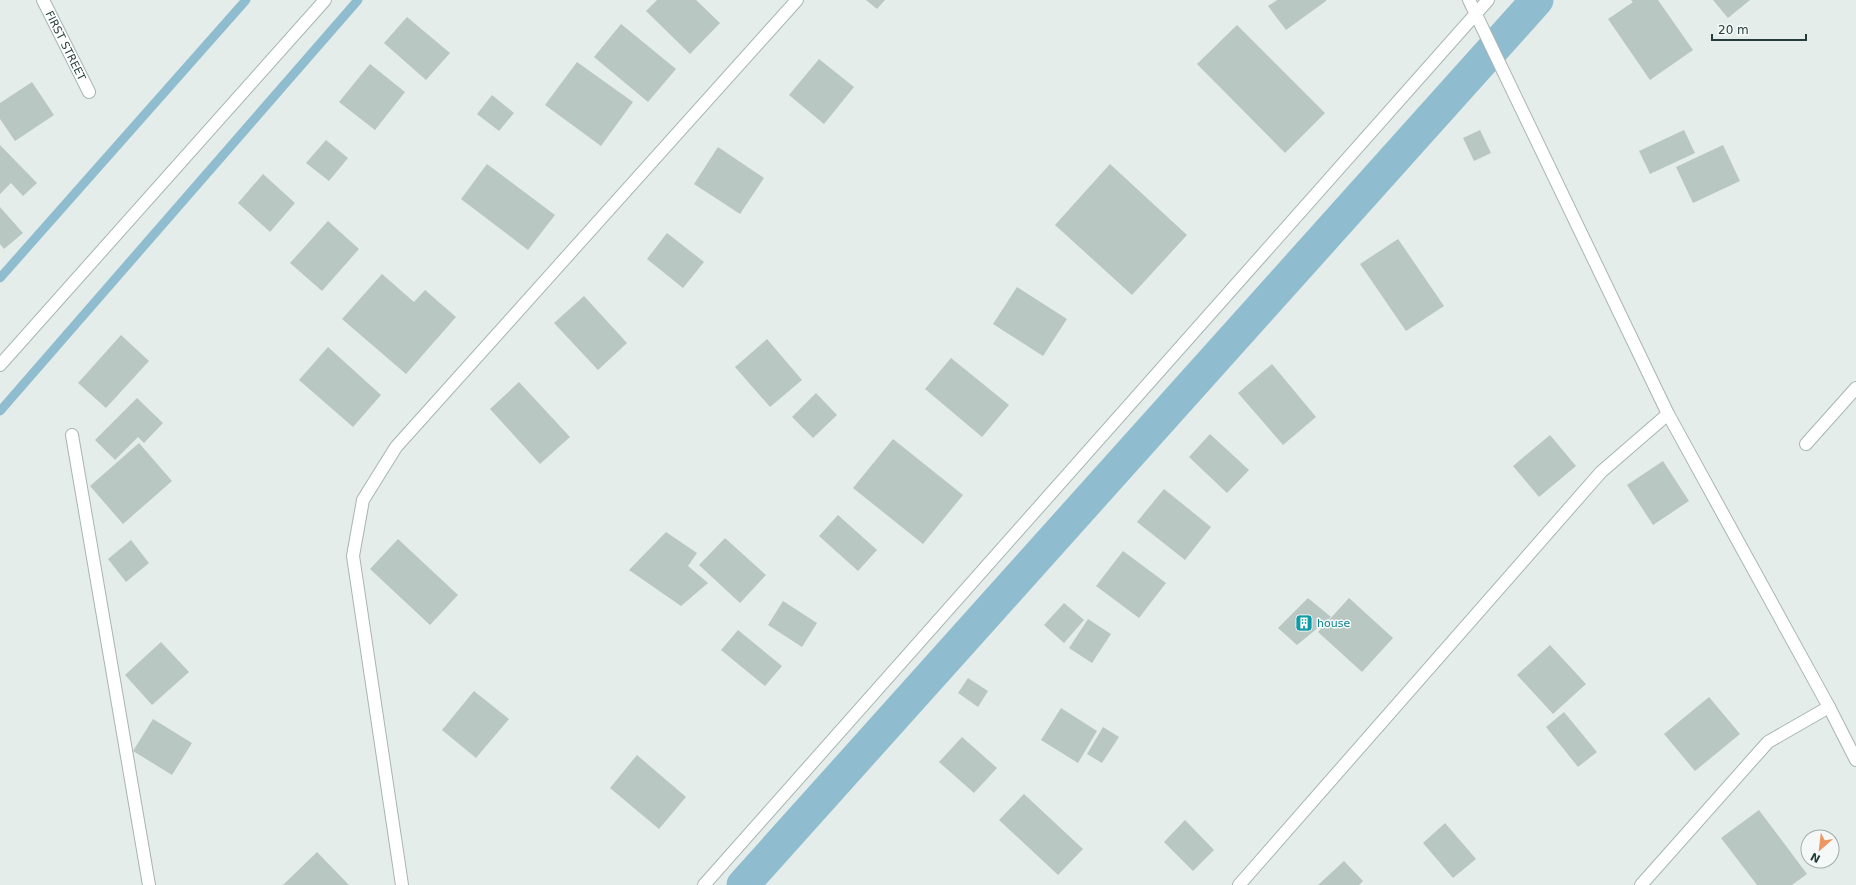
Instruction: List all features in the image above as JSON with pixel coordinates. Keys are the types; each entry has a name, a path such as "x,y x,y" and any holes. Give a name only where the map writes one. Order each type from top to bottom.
{"street":[{"name":"FIRST STREET","path":"43,0 89,92"},
{"path":"0,365 325,0"},
{"path":"402,885 353,556 362,500 396,447 797,0"},
{"path":"1469,0 1668,414 1829,707 1856,760"},
{"path":"704,885 1488,0"},
{"path":"1806,444 1856,388"},
{"path":"1239,885 1602,472 1668,414"},
{"path":"72,435 149,885"},
{"path":"1641,885 1768,742 1829,707"}],"building":[{"path":"657,0 696,0 720,23 690,54 646,11"},
{"path":"866,0 885,0 877,9"},
{"path":"1277,0 1326,1 1286,30 1268,6"},
{"path":"1631,0 1658,0 1693,50 1650,80 1608,19 1633,2"},
{"path":"1713,0 1750,0 1728,18"},
{"path":"407,17 450,53 426,80 384,43"},
{"path":"621,24 676,69 648,102 594,57"},
{"path":"1237,25 1325,113 1285,153 1197,64"},
{"path":"819,59 854,87 824,124 789,95"},
{"path":"577,62 633,102 601,146 545,105"},
{"path":"370,64 405,92 375,130 339,102"},
{"path":"32,82 54,115 15,141 0,119 0,103"},
{"path":"492,95 514,113 499,131 477,114"},
{"path":"1480,130 1491,153 1474,161 1463,138"},
{"path":"1684,130 1695,153 1650,174 1639,151"},
{"path":"326,140 348,158 329,181 306,163"},
{"path":"0,145 37,183 23,196 11,183 0,194"},
{"path":"1723,145 1740,181 1693,203 1676,167"},
{"path":"718,147 764,178 740,214 694,184"},
{"path":"487,164 555,215 528,250 461,199"},
{"path":"1110,164 1187,235 1132,295 1055,225"},
{"path":"263,174 295,203 270,232 238,203"},
{"path":"0,207 23,233 4,249 0,244"},
{"path":"328,221 359,249 322,291 290,263"},
{"path":"667,233 704,262 683,288 647,259"},
{"path":"1398,239 1444,306 1406,331 1360,264"},
{"path":"382,274 414,302 425,290 456,317 406,374 342,319"},
{"path":"1017,287 1067,319 1043,356 993,324"},
{"path":"584,296 627,343 598,370 554,323"},
{"path":"121,335 149,361 106,408 78,383"},
{"path":"767,339 802,380 770,407 735,367"},
{"path":"328,347 381,395 353,427 299,380"},
{"path":"951,358 1009,405 982,437 925,389"},
{"path":"1272,364 1316,417 1283,445 1238,393"},
{"path":"519,382 570,437 540,464 490,409"},
{"path":"816,393 837,415 813,438 792,417"},
{"path":"137,398 163,423 144,443 138,437 115,460 95,440"},
{"path":"1210,434 1249,470 1227,493 1189,457"},
{"path":"1550,435 1576,466 1539,497 1513,466"},
{"path":"893,439 963,495 923,544 853,488"},
{"path":"139,443 172,481 123,524 90,486"},
{"path":"1663,461 1689,501 1653,525 1627,485"},
{"path":"1164,489 1211,527 1185,560 1137,522"},
{"path":"838,515 877,550 858,571 819,536"},
{"path":"666,532 697,553 688,566 708,583 681,606 629,570"},
{"path":"725,538 766,575 740,603 699,565"},
{"path":"398,539 458,595 430,625 370,569"},
{"path":"131,540 149,563 126,582 108,559"},
{"path":"1123,551 1166,583 1139,618 1096,586"},
{"name":"house","path":"1308,598 1331,617 1297,645 1278,628"},
{"path":"1349,598 1393,638 1362,672 1318,632"},
{"path":"783,601 817,623 802,647 768,625"},
{"path":"1064,603 1084,620 1064,643 1044,625"},
{"path":"1088,619 1111,634 1092,663 1069,648"},
{"path":"738,630 782,666 765,686 721,650"},
{"path":"161,642 189,672 152,705 125,675"},
{"path":"1550,645 1586,684 1553,714 1517,675"},
{"path":"968,678 988,691 978,707 958,693"},
{"path":"474,691 509,719 476,758 442,730"},
{"path":"1709,697 1740,734 1695,771 1664,734"},
{"path":"1061,708 1097,731 1078,763 1041,740"},
{"path":"1564,712 1597,752 1578,767 1546,727"},
{"path":"153,719 192,743 172,775 133,751"},
{"path":"1103,727 1119,737 1102,763 1087,754"},
{"path":"962,737 997,768 974,793 939,762"},
{"path":"637,755 686,797 659,829 610,788"},
{"path":"1024,794 1083,849 1058,875 999,820"},
{"path":"1759,810 1800,865 1800,869 1803,869 1807,874 1792,885 1757,885 1721,838"},
{"path":"1185,820 1214,850 1193,871 1164,842"},
{"path":"1445,823 1476,859 1453,878 1423,843"},
{"path":"317,852 349,885 283,885"},
{"path":"1344,861 1363,881 1359,885 1318,885"}],"waterway":[{"path":"0,278 246,0"},
{"path":"0,411 358,0"},
{"path":"743,885 1537,0"}],"place":[{"name":"house","path":"1304,623"}]}
